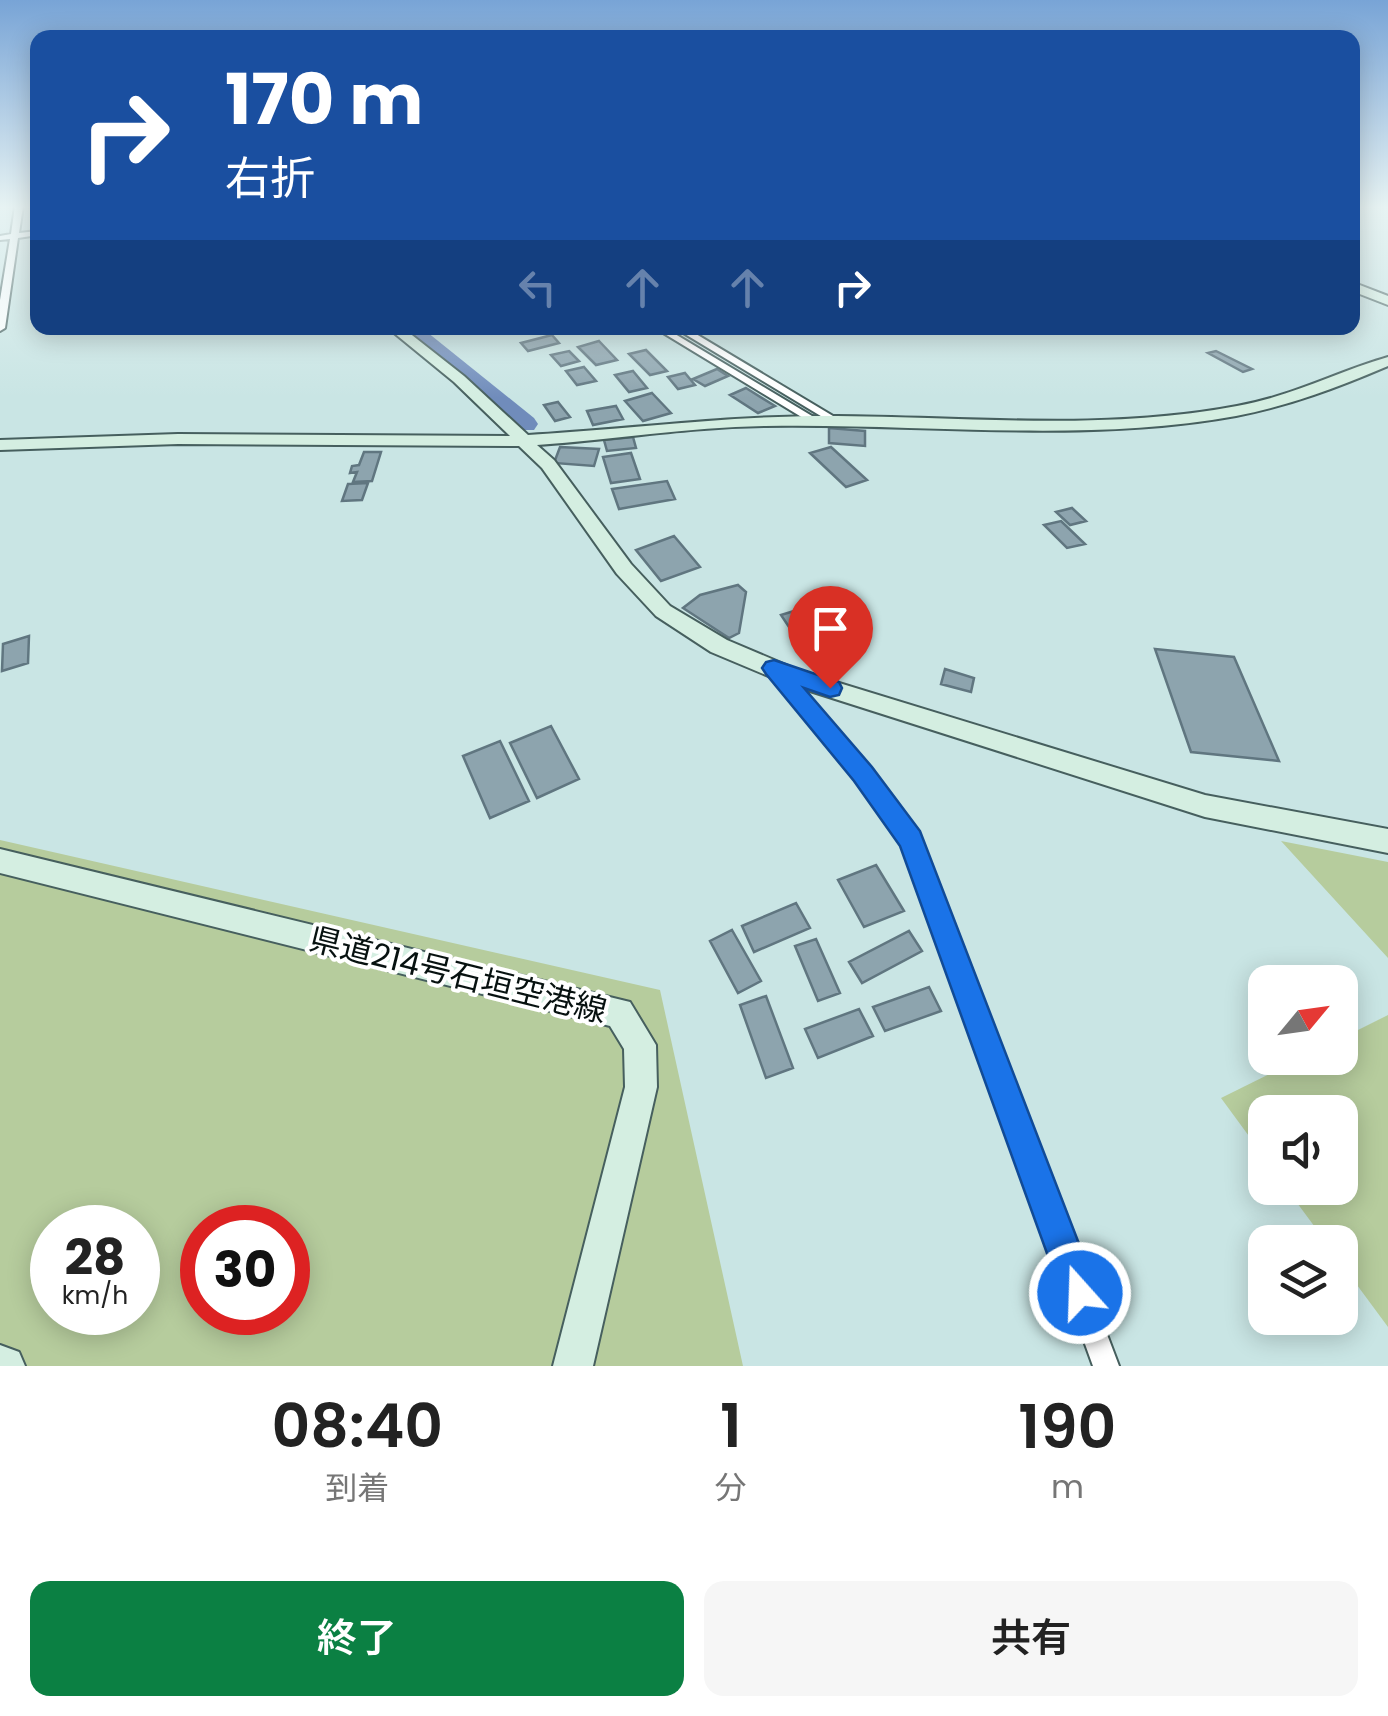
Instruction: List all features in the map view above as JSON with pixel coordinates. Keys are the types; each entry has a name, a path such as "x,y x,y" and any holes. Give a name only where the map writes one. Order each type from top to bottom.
{"street":[{"path":"0,328 8,270"},
{"path":"1360,289 1388,301"},
{"path":"404,335 459,379 548,464 624,569 663,610 719,646 774,668 1206,806 1388,841"},
{"path":"671,335 817,422"},
{"path":"692,335 838,422"},
{"path":"0,445 90,440 522,440 763,421 1020,425 1166,420 1283,400 1362,374 1388,361"},
{"path":"774,668 882,798 911,840 1106,1366"},
{"name":"県道214号石垣空港線","path":"0,862 619,1012 640,1045 640,1087 573,1366"}],"green space":[{"path":"0,840 660,990 743,1366 0,1366"},
{"path":"1281,841 1388,862 1388,958"},
{"path":"1388,1015 1388,1327 1358,1286 1358,1225 1313,1225 1299,1205 1358,1205 1358,1095 1248,1095 1248,1135 1221,1098 1268,1075 1358,1075 1358,1030"}],"building":[{"path":"552,335 559,343 528,351 521,343"},
{"path":"599,341 617,360 596,365 578,347"},
{"path":"646,350 667,371 650,375 629,354"},
{"path":"569,351 579,361 561,366 551,355"},
{"path":"1216,351 1252,369 1243,372 1208,353"},
{"path":"584,367 596,381 577,385 566,371"},
{"path":"717,369 728,376 705,386 693,379"},
{"path":"633,371 647,388 629,392 615,375"},
{"path":"685,373 695,385 678,389 668,377"},
{"path":"746,388 775,406 758,413 730,395"},
{"path":"652,393 671,413 643,421 625,401"},
{"path":"558,402 570,417 555,421 544,405"},
{"path":"616,406 623,419 593,425 587,411"},
{"path":"829,428 865,431 865,446 829,443"},
{"path":"633,437 636,448 607,451 604,440"},
{"path":"560,447 599,449 594,466 554,463"},
{"path":"831,447 867,480 846,487 810,453"},
{"path":"364,452 381,452 372,481 353,482 357,472 350,473 352,466 359,465"},
{"path":"631,453 640,479 611,483 603,457"},
{"path":"667,481 675,499 619,509 612,489"},
{"path":"368,483 362,500 342,501 348,484"},
{"path":"1072,508 1086,521 1070,525 1056,512"},
{"path":"1061,521 1085,544 1067,548 1044,525"},
{"path":"674,536 700,567 661,581 636,550"},
{"path":"738,585 746,592 739,633 729,638 683,608 700,595"},
{"path":"807,607 821,628 795,636 781,615"},
{"path":"29,636 28,663 2,671 3,644"},
{"path":"1155,649 1234,657 1279,761 1191,752"},
{"path":"945,669 974,678 971,692 941,684"},
{"path":"551,726 579,779 537,798 510,743"},
{"path":"500,741 529,801 490,818 463,756"},
{"path":"876,865 904,911 864,927 838,880"},
{"path":"796,903 810,928 754,952 742,926"},
{"path":"732,930 761,981 738,993 710,941"},
{"path":"909,931 922,951 862,983 849,962"},
{"path":"816,939 840,993 818,1001 795,946"},
{"path":"929,987 941,1011 885,1031 873,1007"},
{"path":"766,996 793,1068 766,1078 740,1005"},
{"path":"859,1009 873,1036 818,1058 805,1029"}],"waterway":[{"path":"417,335 525,424"}],"route":[{"path":"830,688 774,668 863,774 911,840 1080,1293"}]}
